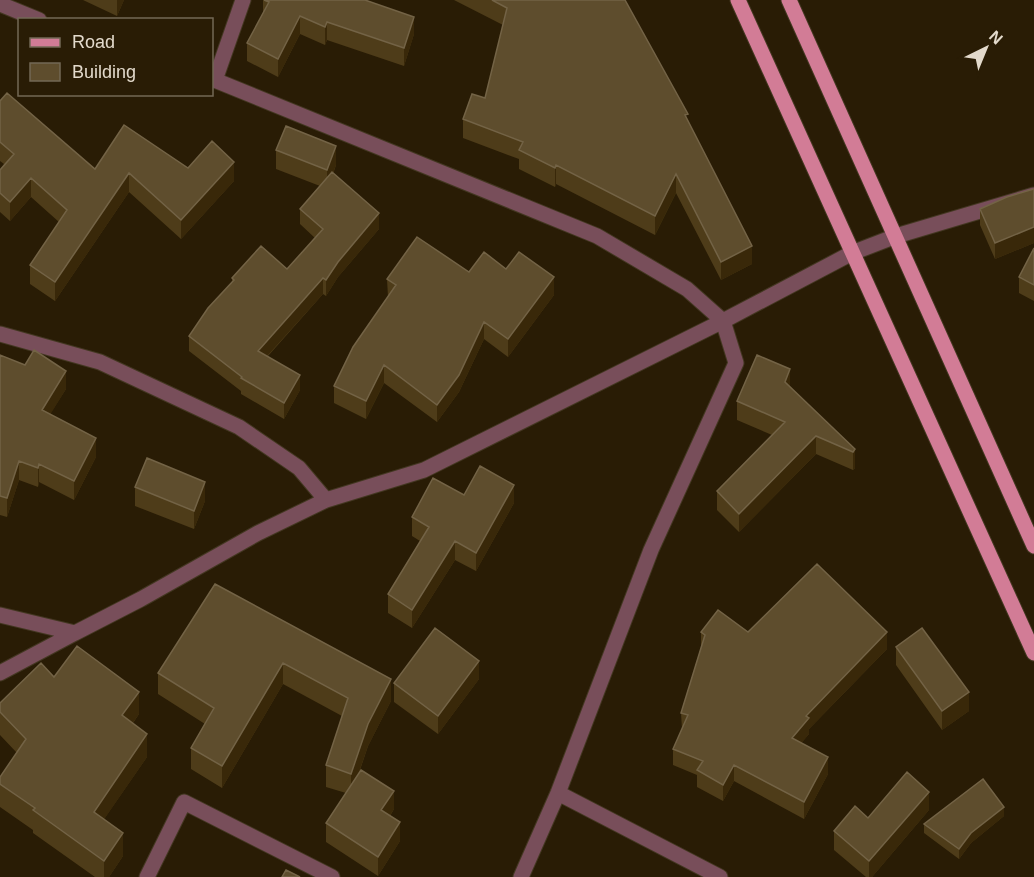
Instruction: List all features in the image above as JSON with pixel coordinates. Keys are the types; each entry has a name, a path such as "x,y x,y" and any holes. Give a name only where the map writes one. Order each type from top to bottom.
{"main road":[{"path":"738,0 1034,653"},
{"path":"789,0 1034,546"}],"street":[{"path":"243,0 213,80 597,236 687,289 723,321 736,363 651,550 558,793 521,877"},
{"path":"0,4 34,18"},
{"path":"0,673 141,599 258,532 326,500 424,470 723,321 852,253 896,236 1034,195"},
{"path":"0,334 99,362 239,427 300,468 326,500"},
{"path":"0,615 75,633"},
{"path":"558,793 720,877"},
{"path":"147,877 184,802 332,877"}],"building":[{"path":"264,0 365,0 414,17 404,48 327,22 325,27 300,16 278,59 247,43 269,2"},
{"path":"492,0 625,0 688,114 685,115 752,246 721,262 676,174 655,216 556,165 555,168 519,150 523,142 463,119 472,94 485,98 507,8"},
{"path":"7,93 95,169 124,125 188,168 212,141 234,162 181,220 129,173 55,282 30,265 67,210 31,178 10,202 0,193 0,170 14,154 0,142 0,101"},
{"path":"286,126 336,146 327,170 276,150"},
{"path":"332,172 379,213 326,280 323,278 258,351 300,375 284,403 241,378 189,336 208,308 234,280 232,278 261,246 287,269 323,229 300,209"},
{"path":"1034,189 1034,227 995,243 980,209 1007,197"},
{"path":"417,237 469,272 484,252 506,269 519,252 554,277 508,339 484,322 459,375 437,405 384,365 366,401 334,386 353,347 396,285 387,279"},
{"path":"1034,248 1034,285 1019,277"},
{"path":"34,350 66,371 42,410 96,438 74,481 39,464 38,468 19,461 7,498 0,496 0,355 25,365"},
{"path":"757,355 790,369 785,382 855,449 853,452 816,436 739,514 717,491 785,422 737,401"},
{"path":"147,458 205,482 194,511 135,487"},
{"path":"480,466 514,485 476,553 455,541 412,610 388,594 429,527 412,517 433,478 464,495"},
{"path":"817,564 887,632 806,716 809,718 792,738 828,757 804,802 734,765 723,785 697,770 703,761 673,749 688,715 681,713 705,635 701,632 718,610 748,632"},
{"path":"215,584 391,679 368,724 351,774 326,765 348,698 283,663 222,766 191,748 214,708 158,673"},
{"path":"435,628 479,661 438,716 394,683"},
{"path":"922,628 969,692 942,711 896,647"},
{"path":"77,646 139,692 122,715 147,734 94,812 123,833 104,861 0,784 0,777 26,739 0,712 0,703 41,663 54,677"},
{"path":"361,770 394,791 381,810 400,822 378,857 326,823"},
{"path":"907,772 929,792 869,861 834,831 855,806 868,818"},
{"path":"983,779 1004,807 971,833 959,849 924,824"},
{"path":"286,870 300,877 282,877"}]}
